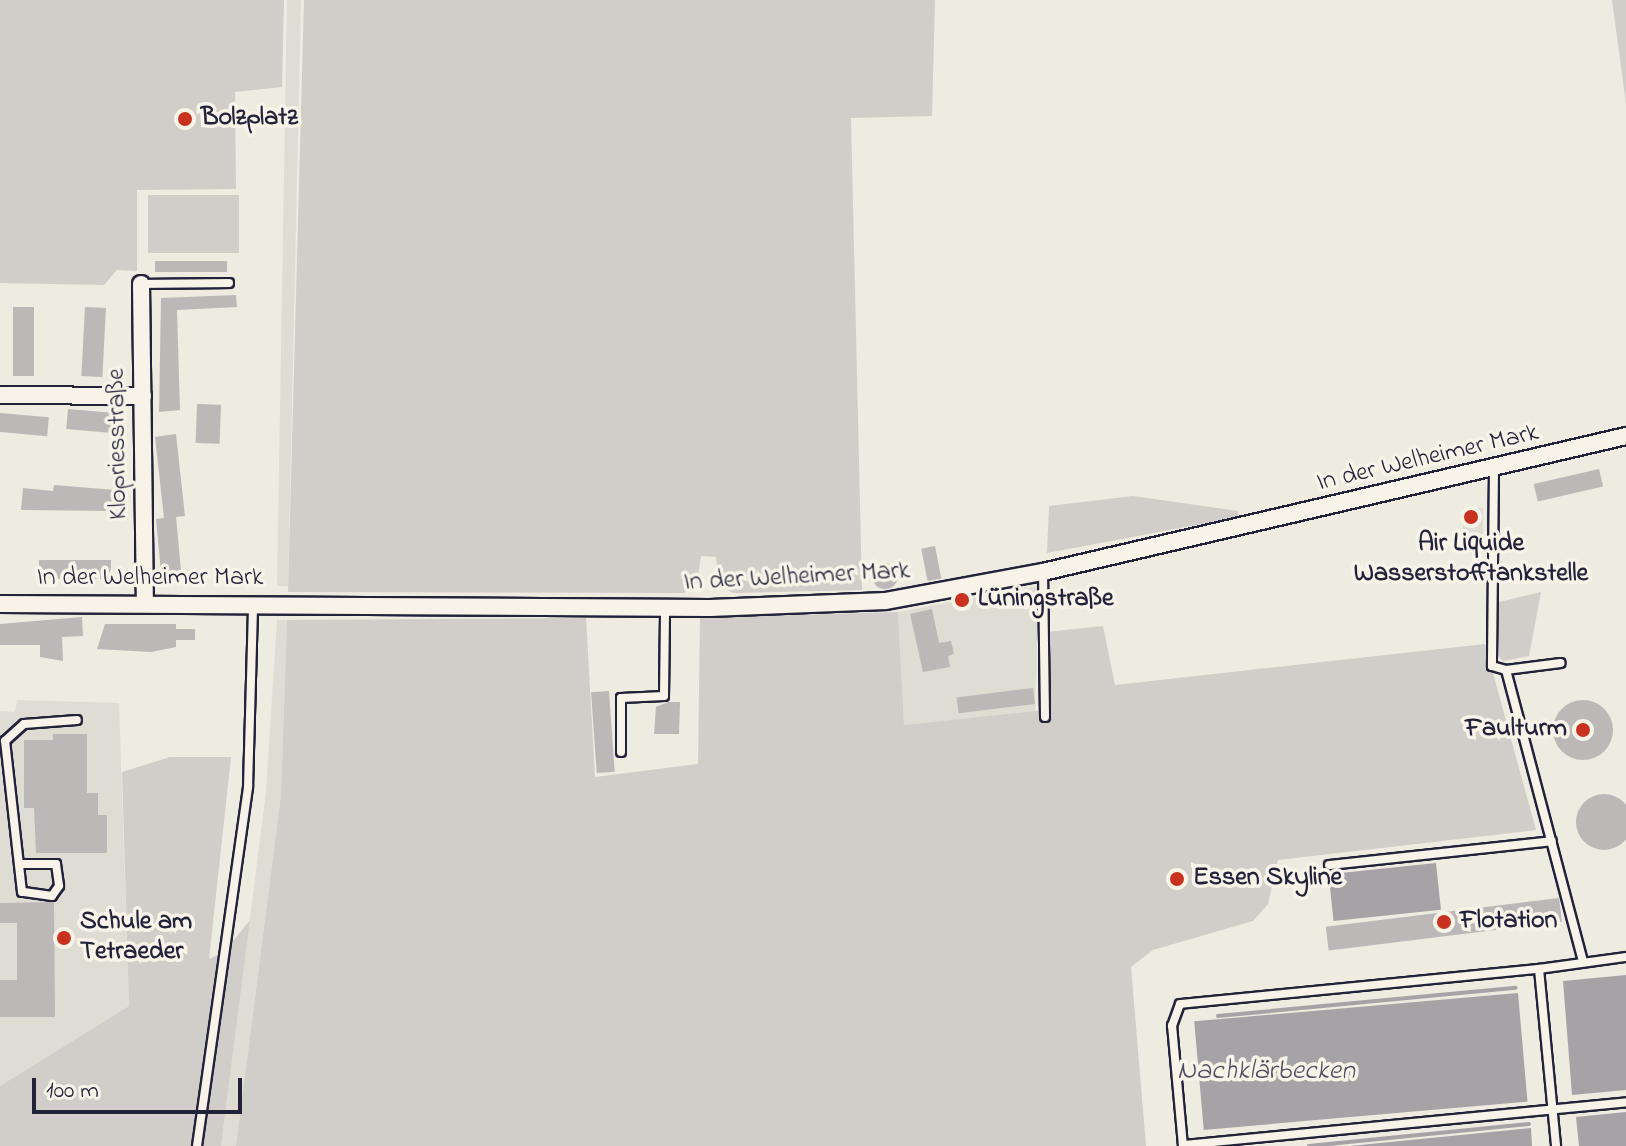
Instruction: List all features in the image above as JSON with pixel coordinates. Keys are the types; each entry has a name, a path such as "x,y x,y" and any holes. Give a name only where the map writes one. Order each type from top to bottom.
{"street":[{"name":"Klopriesstraße","path":"141,284 145,603"},
{"path":"0,395 143,396"},
{"name":"In der Welheimer Mark","path":"0,604 252,602 665,607 886,601 1043,572 1626,436"}],"lane":[{"path":"141,284 229,283"},
{"path":"1494,469 1492,666 1506,670 1561,663"},
{"path":"1043,572 1045,717"},
{"path":"197,1146 248,787 252,602"},
{"path":"621,752 621,698 664,696 665,607"},
{"path":"1506,670 1583,962"},
{"path":"22,864 56,864 59,886 52,896 22,892 22,864 3,740 24,724 77,720"},
{"path":"1329,865 1552,841"},
{"path":"1626,957 1539,969 1180,1004 1172,1026 1183,1145 1626,1102"},
{"path":"1539,969 1556,1146"}],"shaded area":[{"path":"0,0 284,0 282,87 235,92 236,189 137,190 137,271 117,270 104,285 0,283"},
{"path":"287,0 301,0 288,586 277,586"},
{"path":"304,0 935,0 932,116 851,118 862,590 733,593 719,585 716,557 701,556 697,582 684,593 288,592"},
{"path":"1612,0 1626,0 1626,104"},
{"path":"148,195 239,195 239,253 148,253"},
{"path":"1133,496 1238,511 1239,517 1047,553 1049,506"},
{"path":"1463,508 1483,508 1483,544 1463,544"},
{"path":"1039,586 1035,712 904,725 898,612"},
{"path":"1541,592 1529,656 1503,661 1498,656 1499,602"},
{"path":"898,612 904,725 1046,710 1046,632 1103,626 1115,685 1485,644 1536,830 1278,860 1268,904 1253,921 1153,950 1131,967 1146,1146 236,1146 281,795 287,620 586,618 595,777 698,764 700,618"},
{"path":"277,620 287,620 281,795 236,1146 221,1146 266,792"},
{"name":"Schule am Tetraeder","path":"17,700 119,703 129,1006 0,1086 0,711 15,712"},
{"path":"170,757 231,757 209,959 225,951 250,920 221,1146 0,1146 0,1086 129,1006 122,772"}],"water":[{"path":"1436,863 1441,910 1334,921 1329,874"},
{"path":"1626,975 1626,1090 1572,1095 1563,981"},
{"name":"Nachklärbecken","path":"1518,993 1527,1102 1204,1130 1194,1021"},
{"path":"1626,1112 1626,1146 1579,1146 1576,1117"},
{"name":"Nachklärbecken","path":"1531,1128 1532,1146 1350,1146"}],"building":[{"path":"155,261 227,261 227,272 155,272"},
{"path":"236,295 237,307 177,310 180,410 159,412 161,298"},
{"path":"13,307 34,307 34,376 13,376"},
{"path":"85,307 106,308 102,377 81,376"},
{"path":"197,404 221,405 220,444 196,443"},
{"path":"68,409 123,414 121,434 66,429"},
{"path":"0,413 49,417 47,436 0,432"},
{"path":"176,434 185,516 176,517 182,581 162,583 156,519 164,518 155,437"},
{"path":"1599,469 1603,487 1538,502 1534,484"},
{"path":"54,485 115,490 113,511 21,510 23,488 53,491"},
{"path":"935,546 941,578 928,581 921,549"},
{"path":"39,560 111,560 111,579 39,579"},
{"path":"885,563 894,567 898,576 894,585 885,589 876,585 872,576 876,567"},
{"path":"932,609 939,643 951,641 954,654 948,656 950,667 923,672 910,614"},
{"path":"82,617 83,636 62,637 63,661 40,657 40,645 0,645 0,624"},
{"path":"105,624 176,624 176,629 195,629 195,640 176,640 176,647 151,652 97,649"},
{"path":"1033,688 1035,704 959,713 957,697"},
{"path":"609,691 615,772 597,773 591,692"},
{"name":"Faulturm","path":"1583,700 1604,709 1613,730 1604,751 1583,760 1562,751 1553,730 1562,709"},
{"path":"668,702 680,702 679,734 654,734 656,707"},
{"path":"53,734 87,734 87,793 98,793 98,815 107,815 107,853 36,853 34,808 24,808 24,740 53,740"},
{"name":"Faulturm","path":"1604,794 1623,803 1632,822 1623,841 1604,850 1585,841 1576,822 1585,803"},
{"name":"Flotation","path":"1559,898 1562,922 1329,950 1326,927"},
{"path":"54,902 55,1017 0,1017 0,980 17,980 17,923 0,923 0,903"}],"waterway":[{"path":"1218,1016 1516,988"},
{"path":"1309,1146 1529,1124"}],"place":[{"name":"Bolzplatz","path":"185,119"},
{"name":"Air Liquide Wasserstofftankstelle","path":"1471,517"},
{"name":"Lüningstraße","path":"962,600"},
{"name":"Faulturm","path":"1583,730"},
{"name":"Essen Skyline","path":"1177,879"},
{"name":"Flotation","path":"1444,922"},
{"name":"Schule am Tetraeder","path":"64,938"}]}
